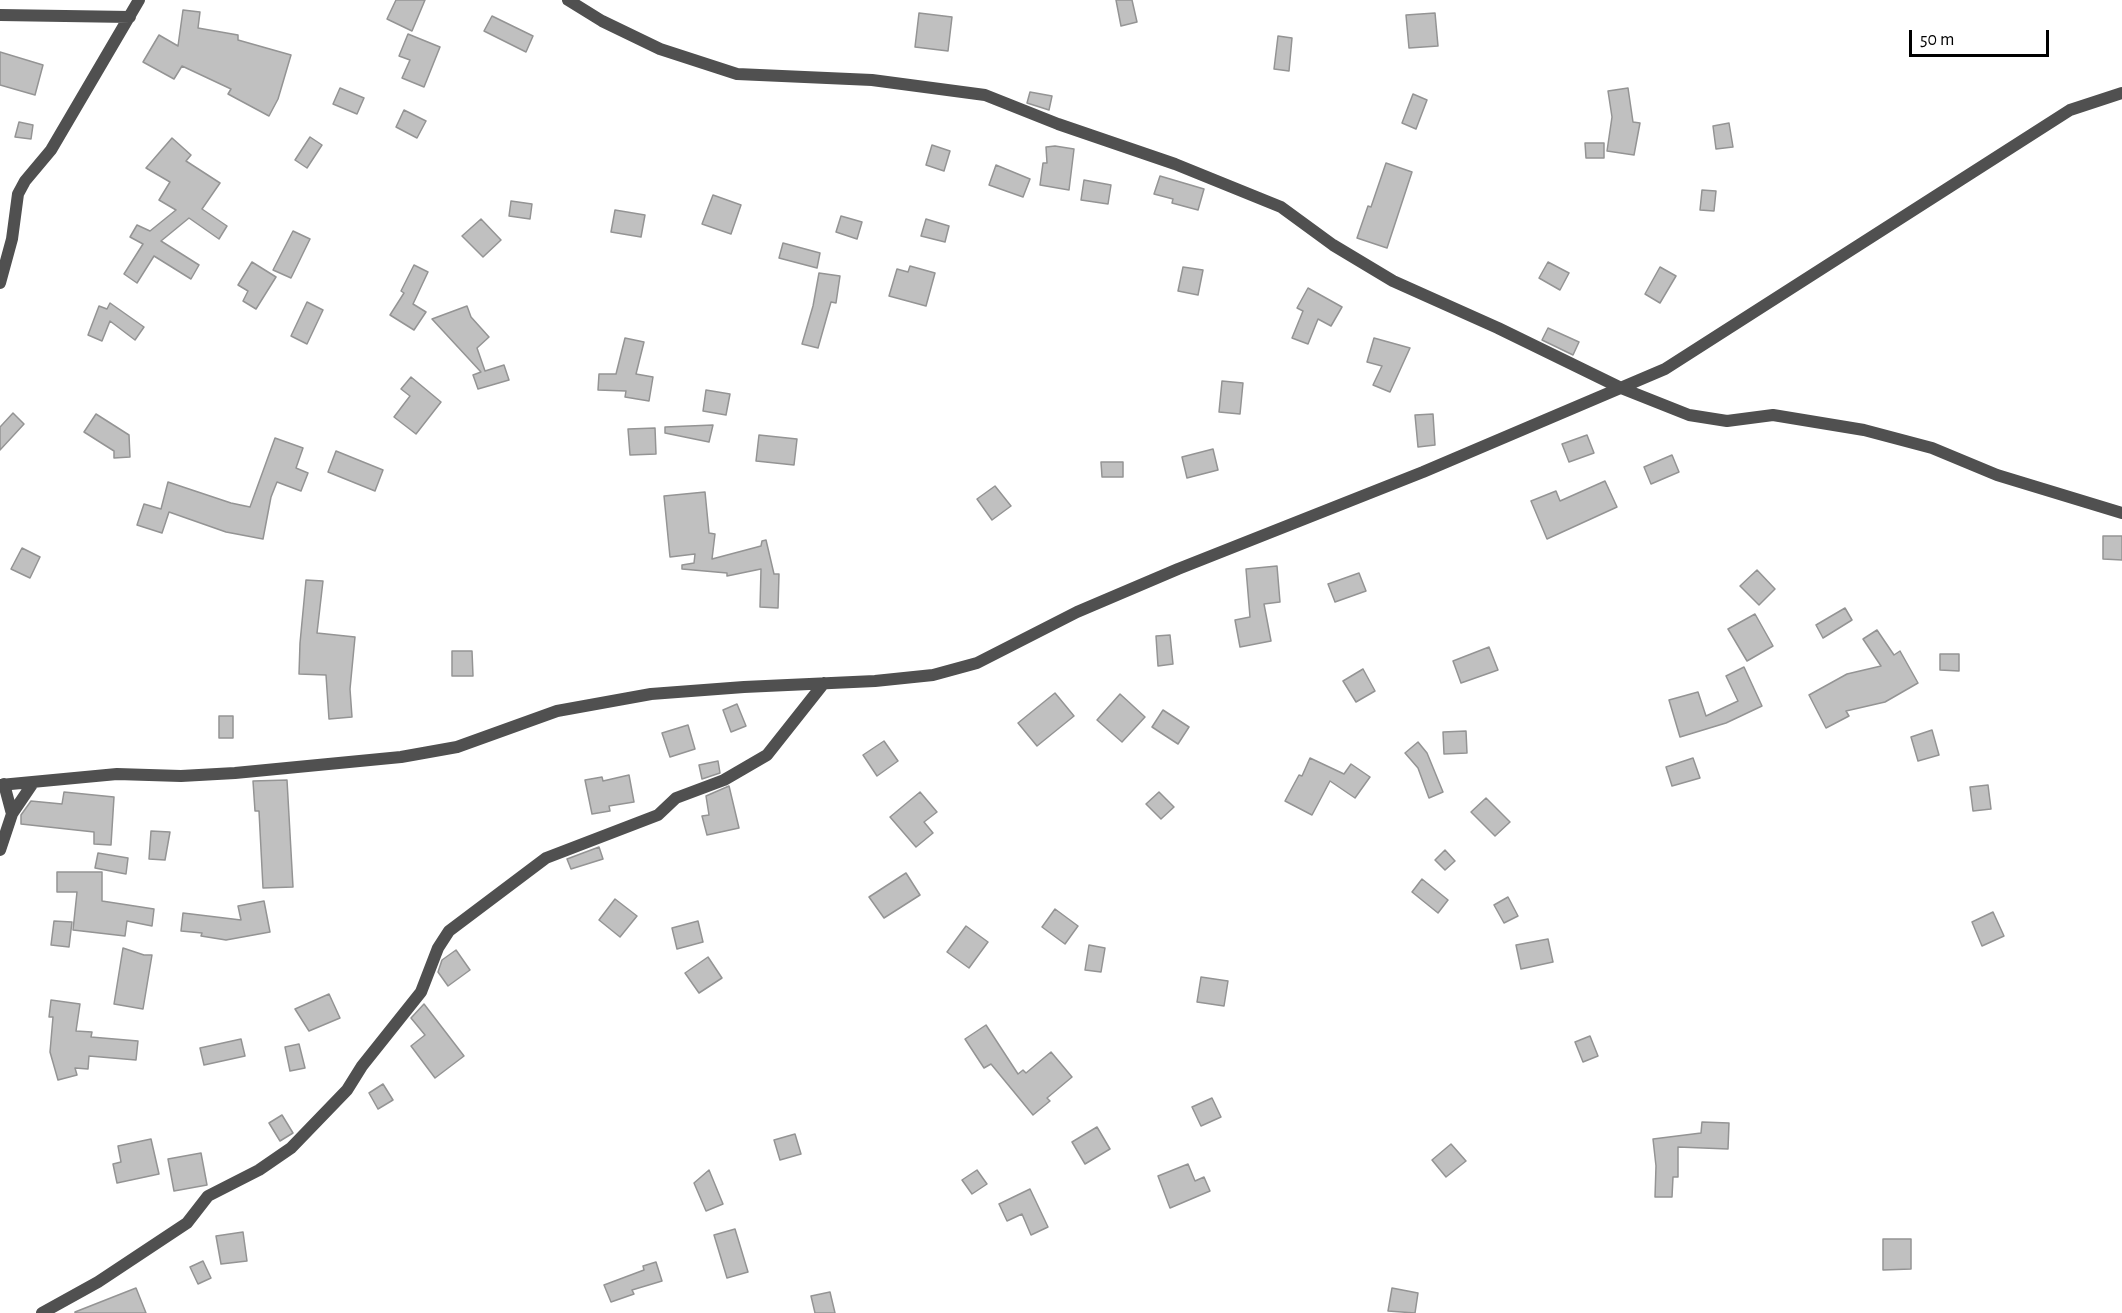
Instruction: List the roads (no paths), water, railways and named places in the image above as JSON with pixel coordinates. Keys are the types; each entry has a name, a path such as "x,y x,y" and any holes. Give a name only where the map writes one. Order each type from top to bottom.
{"street":[{"path":"0,283 12,238 18,194 25,181 51,150 139,0"},
{"path":"568,0 602,21 660,49 737,75 872,80 985,95 1058,124 1175,164 1281,207 1333,245 1393,281 1498,328 1621,388 1689,415 1727,421 1773,415 1864,430 1932,448 1997,475 2122,513"},
{"path":"0,15 130,17"},
{"path":"12,814 2,785 117,774 181,776 401,757 457,747 557,711 651,694 875,681 933,675 977,663 1077,612 1423,472 1665,369 1704,346 1774,297 2070,110 2122,93"},
{"path":"42,1313 98,1281 187,1223 208,1196 259,1170 291,1148 347,1090 362,1066 421,992 438,948 449,931 546,858 658,815 676,798 724,780 767,755 824,683"},
{"path":"0,850 12,814 33,783"}]}
